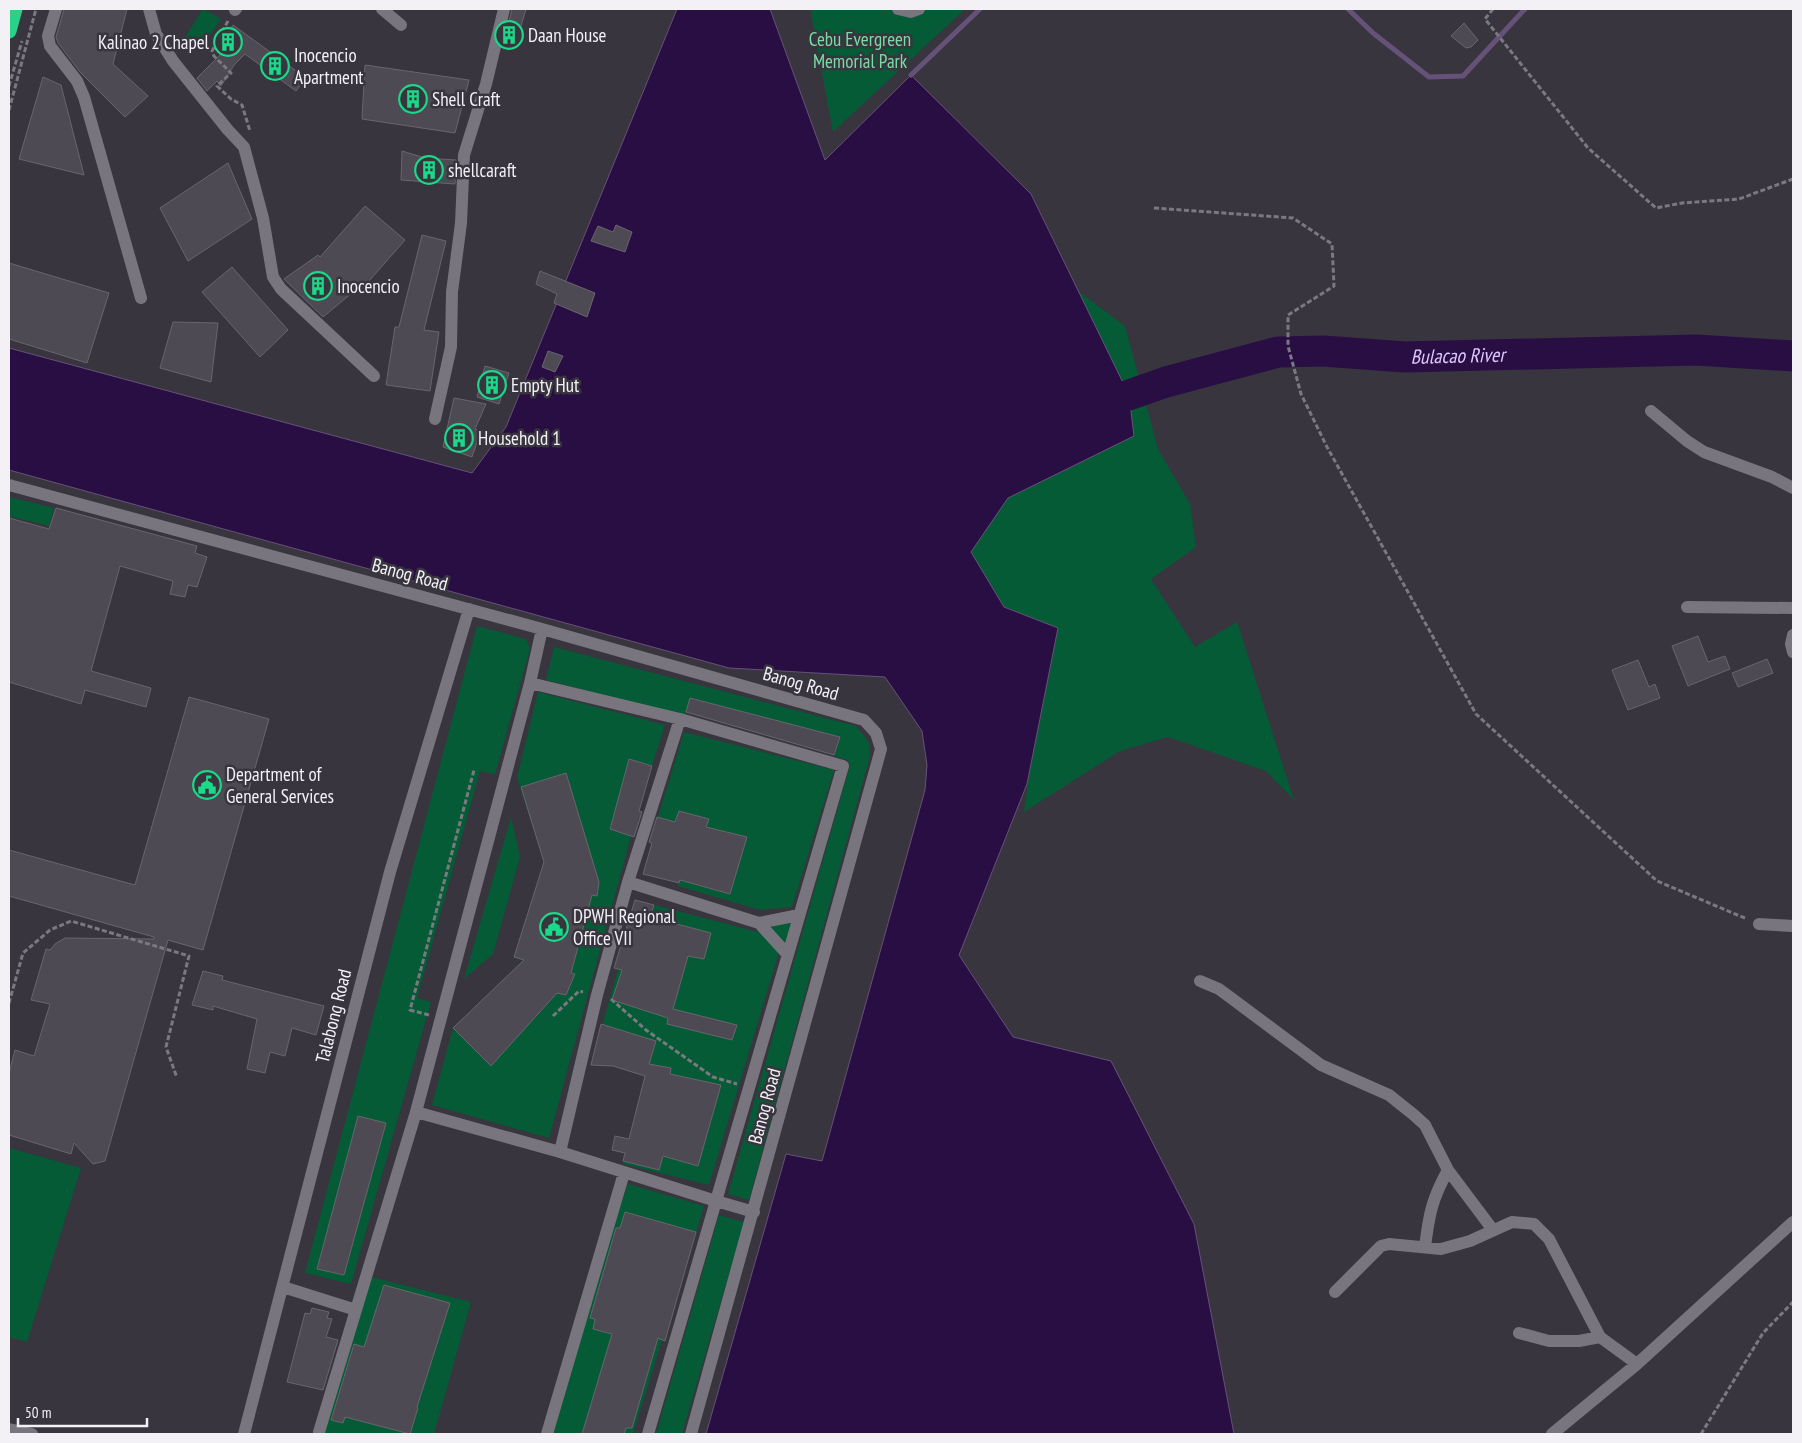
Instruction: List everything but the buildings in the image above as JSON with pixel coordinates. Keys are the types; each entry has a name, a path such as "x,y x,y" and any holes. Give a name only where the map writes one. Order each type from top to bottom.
{"highway":[{"path":"15,9 16,33"}],"street":[{"path":"56,9 48,36 50,46 77,81 84,96 141,298"},
{"path":"149,9 156,34 172,61 244,147 264,218 273,276 277,283 281,289 374,376"},
{"path":"382,9 401,24"},
{"path":"436,419 450,347 452,292 461,223 464,155 486,84 504,9"},
{"path":"898,9 911,12 919,9"},
{"path":"1651,411 1704,452 1772,477 1793,488"},
{"name":"Banog Road","path":"9,485 542,629 864,720 876,733 881,749 691,1434"},
{"path":"1687,607 1793,608"},
{"name":"Talabong Road","path":"244,1434 390,872 469,609"},
{"path":"319,1432 416,1112 530,684 542,629"},
{"path":"1793,635 1791,644 1793,652"},
{"path":"530,684 680,719 843,766 648,1434"},
{"path":"560,1152 597,995 628,882 680,719"},
{"path":"628,882 759,923 799,915"},
{"path":"759,923 788,955"},
{"path":"1759,924 1793,926"},
{"path":"1200,981 1219,989 1321,1065 1389,1095 1425,1125 1448,1170 1493,1230"},
{"path":"416,1112 560,1152 754,1212"},
{"path":"1425,1247 1429,1215 1437,1190 1448,1170"},
{"path":"547,1434 624,1172"},
{"path":"1335,1292 1381,1246 1390,1244 1441,1249 1463,1243 1512,1222 1534,1224 1549,1239 1600,1337 1638,1364"},
{"path":"1552,1434 1638,1364 1793,1222"},
{"path":"283,1287 356,1310"},
{"path":"1519,1332 1549,1340 1579,1341 1600,1337"},
{"path":"9,1429 32,1434"}],"path":[{"path":"29,17 31,9"},
{"path":"9,110 36,9"},
{"path":"1493,9 1485,19 1588,148 1656,208 1682,203 1739,199 1793,179"},
{"path":"236,10 212,51 214,56 231,73 217,86 231,99 242,105 250,129 250,135"},
{"path":"9,86 16,33"},
{"path":"1154,208 1293,218 1332,244 1334,286 1288,315 1288,346 1301,394 1327,447 1476,714 1657,881 1759,924"},
{"path":"441,1019 410,1010 474,770"},
{"path":"9,1003 23,953 50,930 71,921 189,956 166,1047 177,1078"},
{"path":"553,1016 579,991 611,999 646,1030 713,1077 750,1087"},
{"path":"1701,1434 1763,1333 1793,1302"}],"green space":[{"path":"203,9 221,19 200,50 184,39"},
{"name":"Cebu Evergreen Memorial Park","path":"810,9 965,9 833,132"},
{"path":"1031,256 1125,326 1158,449 1190,504 1196,547 1151,579 1195,647 1237,622 1294,800 1266,771 1168,737 1120,751 1024,812 1047,646 962,579"},
{"path":"9,497 54,508 49,526 9,516"},
{"path":"477,626 526,639 530,649 495,774 480,771 417,998 431,1002 351,1284 305,1273"},
{"path":"554,647 856,726 869,742 870,756 749,1200 728,1194 850,765 847,760 834,756 840,738 690,698 685,716 546,680"},
{"path":"538,692 665,725 652,766 629,760 610,829 631,836 549,1138 432,1105 453,1028 523,961 514,957 541,873 548,875 517,777"},
{"path":"684,732 834,770 792,907 760,910 678,886 680,880 730,894 747,837 715,829 705,830 708,819 679,811 675,822 658,817"},
{"path":"511,817 520,857 493,954 464,979"},
{"path":"635,900 762,933 779,952 709,1185 623,1164 645,1076 613,1066 591,1065 618,969 614,968"},
{"path":"799,915 788,955 759,923"},
{"path":"9,1148 81,1168 27,1342 9,1337"},
{"path":"628,1184 704,1206 665,1341 662,1340 633,1434 553,1434 613,1227"},
{"path":"719,1215 744,1222 682,1434 656,1434"},
{"path":"371,1277 471,1302 434,1434 323,1434"}],"shaded area":[{"path":"677,9 770,9 825,160 911,75 1031,194 1129,395 1134,436 1008,498 971,552 1004,607 1058,628 1027,784 959,955 1013,1037 1111,1061 1194,1224 1234,1434 706,1434 786,1154 822,1161 925,790 927,765 922,731 885,677 729,668 9,470 9,348 472,473 506,427"}],"waterway":[{"path":"911,75 980,9"},
{"path":"1348,9 1373,33 1429,77 1463,76 1525,9"},
{"name":"Bulacao River","path":"1129,395 1166,382 1278,352 1323,351 1405,357 1696,350 1793,356"}],"place":[{"name":"Daan House","path":"509,35"},
{"name":"Kalinao 2 Chapel","path":"228,42"},
{"name":"Inocencio Apartment","path":"275,66"},
{"name":"Shell Craft","path":"413,99"},
{"name":"shellcaraft","path":"429,170"},
{"name":"Inocencio","path":"318,286"},
{"name":"Empty Hut","path":"492,385"},
{"name":"Household 1","path":"459,438"},
{"name":"Department of General Services","path":"207,785"},
{"name":"DPWH Regional Office VII","path":"554,927"}]}
